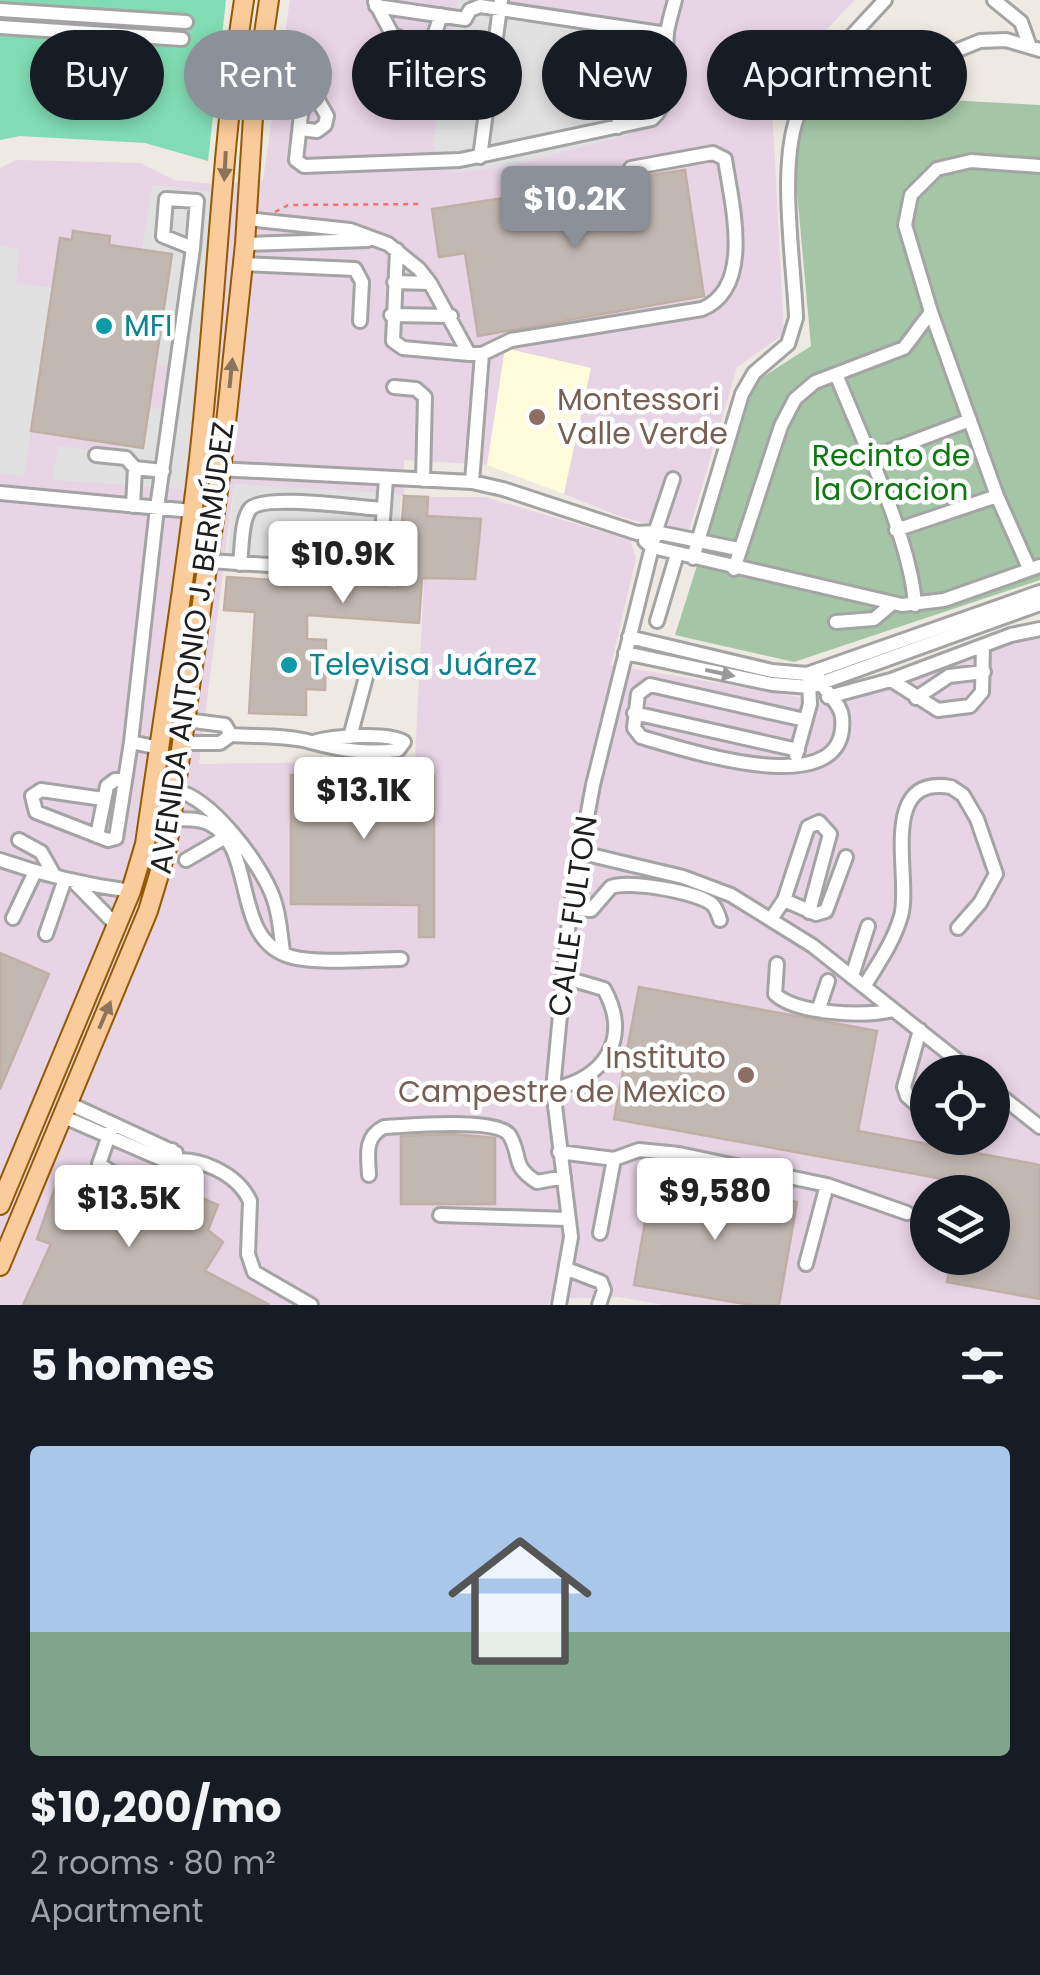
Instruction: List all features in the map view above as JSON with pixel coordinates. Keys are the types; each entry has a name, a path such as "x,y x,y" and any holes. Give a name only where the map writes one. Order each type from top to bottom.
{"main road":[{"name":"AVENIDA ANTONIO J. BERMÚDEZ","path":"0,1204 117,926 145,844 198,468 223,207 228,106 244,0"},
{"name":"AVENIDA ANTONIO J. BERMÚDEZ","path":"0,1266 157,888 172,820 221,470 245,244 254,101 269,0"},
{"path":"178,618 190,630 186,670 192,686"},
{"path":"169,678 176,696 176,734 182,743"},
{"path":"67,1111 58,1100 79,1045 77,1022"}],"street":[{"path":"668,30 675,0"},
{"path":"858,30 885,0"},
{"path":"994,0 1021,22 1035,48"},
{"path":"375,3 465,19 475,8 500,5 637,30"},
{"path":"375,3 392,34 416,45 434,36 441,14"},
{"path":"480,156 500,5"},
{"path":"15,28 7,10 186,22"},
{"path":"0,27 182,38"},
{"path":"618,126 630,29"},
{"path":"967,46 980,41 1006,40 1035,48"},
{"path":"300,129 296,160 304,166 445,162 647,120"},
{"path":"693,558 748,380 793,336 796,318 788,152 797,120"},
{"path":"396,250 390,335 398,346 475,354 511,340 702,309 719,298 734,265 734,224 726,159 714,153 630,168"},
{"path":"636,532 652,548 734,569 915,605 944,600 1034,567 996,496 930,312 906,225 910,195 923,180 954,162 1040,166"},
{"path":"247,220 350,230 396,250 430,283 475,354 472,482"},
{"path":"245,244 368,240"},
{"path":"103,799 47,790 32,796 36,812 112,840 118,835 193,248"},
{"path":"242,264 354,269 362,282 360,321"},
{"path":"394,282 430,283"},
{"path":"734,569 787,412 804,390 904,348 930,312"},
{"path":"392,315 451,316"},
{"path":"836,374 896,530 913,582 915,605"},
{"path":"394,387 416,388 425,398 423,480"},
{"path":"870,458 970,420"},
{"path":"96,455 126,458 136,468 162,471"},
{"path":"133,506 136,468"},
{"path":"198,468 472,482 636,532 655,532 738,549"},
{"name":"CALLE FULTON","path":"561,1305 571,1237 553,1090 570,909 578,852 625,653 655,532 673,479"},
{"path":"209,562 375,572 380,560 386,480"},
{"path":"0,493 192,511"},
{"path":"896,530 996,496"},
{"path":"240,564 247,514 258,504 276,501 384,510"},
{"path":"657,621 677,554"},
{"path":"816,683 1040,592"},
{"path":"836,622 874,619 893,603"},
{"path":"816,683 1040,604"},
{"path":"625,653 772,684 891,680 1025,630 1040,629"},
{"path":"630,637 816,683 839,705 843,720 836,747 824,760 793,766 750,764 641,738 634,728 634,713 638,694 650,685 805,720"},
{"path":"891,680 938,710 970,706 980,698 983,646"},
{"path":"916,698 949,676 984,672"},
{"path":"350,737 366,677"},
{"path":"793,766 816,683"},
{"path":"634,713 798,750"},
{"path":"186,720 225,725 231,735"},
{"path":"182,743 220,744 231,735 313,742 350,737 399,738 404,745 389,751 348,750 327,749 313,742"},
{"path":"131,742 159,748"},
{"path":"98,836 103,799 112,781 125,780"},
{"path":"865,986 902,915 902,818 916,796 932,787 952,787 969,804 996,874 980,903 958,928"},
{"path":"176,791 199,799 267,881 278,910 282,951"},
{"path":"172,820 205,822 228,836 258,931 290,957 402,959"},
{"path":"771,919 784,900 808,827 815,822 825,824 829,841 809,912"},
{"path":"186,860 228,836"},
{"path":"19,840 40,852 117,926"},
{"path":"578,852 711,885 771,919 852,976 951,1055"},
{"path":"784,900 809,912 822,913 829,908 846,857"},
{"path":"0,860 35,872 131,891"},
{"path":"13,918 35,872"},
{"path":"46,934 65,879"},
{"path":"570,909 591,910 610,887 629,884 703,900 714,907 720,920"},
{"path":"852,976 868,926"},
{"path":"777,964 777,997 861,1014 893,1010"},
{"path":"553,1090 580,1080 600,1066 608,1058 614,1039 604,990 563,977"},
{"path":"819,1008 828,981"},
{"path":"913,1055 920,1030"},
{"path":"910,1066 904,1088 910,1099"},
{"path":"1010,1103 1040,1127"},
{"path":"67,1111 174,1157 215,1169 247,1194 248,1254 254,1272 311,1305"},
{"path":"368,1175 368,1142 384,1127 494,1125 510,1136 524,1174 537,1182 564,1177"},
{"path":"110,1131 100,1164 122,1178 154,1187 174,1157"},
{"path":"559,1152 614,1159 628,1152 652,1150 826,1185 907,1213"},
{"path":"600,1233 614,1159"},
{"path":"806,1264 826,1185"},
{"path":"440,1215 568,1219"},
{"path":"567,1269 601,1282 604,1290 598,1305"}],"path":[{"path":"270,222 277,208 288,205 422,204"}],"shaded area":[{"path":"290,0 855,0 826,30 707,30 707,120 773,120 784,334 737,367 688,534 622,517 491,465 404,460 404,496 234,484 199,764 415,761 428,497 485,497 630,540 636,558 611,665 822,701 1040,624 1040,1305 664,1305 619,1297 550,1299 548,1305 0,1305 0,168 17,160 140,163 174,180 214,184 263,180 272,120 332,120 332,30 286,30"},
{"path":"458,0 646,21 645,30 542,30 542,120 630,120 628,135 510,166 450,173 432,145 436,120 522,120 522,30 453,30"},
{"path":"152,185 214,192 184,489 52,480 58,446 118,454 120,444 143,447 149,408 168,408 174,369 156,364 172,255 142,250"},
{"path":"0,245 19,249 16,283 53,288 24,477 0,473"},
{"name":"Montessori Valle Verde","path":"505,348 591,368 564,494 487,465"},
{"path":"234,484 401,494 395,585 226,571"}],"green space":[{"path":"0,0 226,0 223,30 184,30 184,120 213,120 208,161 145,143 20,136 0,140"},
{"name":"Recinto de la Oracion","path":"967,101 1040,105 1040,580 794,662 675,635 755,382 811,346 793,147 804,120 967,120"}],"building":[{"path":"685,170 704,296 478,336 465,253 439,257 432,209"},
{"name":"MFI","path":"73,231 110,236 109,245 172,254 143,448 31,431 60,238 72,240"},
{"path":"404,496 428,497 427,516 481,519 475,579 422,578 419,623 307,615 307,639 326,640 325,690 306,689 306,715 249,713 255,612 224,610 227,577 397,588"},
{"path":"291,775 434,775 434,937 419,937 419,905 291,904"},
{"path":"0,953 49,974 0,1089"},
{"name":"Instituto Campestre de Mexico","path":"639,987 877,1031 858,1131 910,1141 910,1155 986,1155 1040,1165 1040,1299 947,1282 948,1275 1010,1275 1010,1175 921,1175 614,1119"},
{"path":"451,1134 495,1138 495,1204 401,1204 401,1136"},
{"path":"78,1170 148,1204 150,1196 167,1195 170,1184 218,1205 208,1230 223,1242 205,1271 270,1305 23,1305 51,1244 37,1239 57,1182 71,1188"},
{"path":"653,1177 797,1202 779,1305 751,1305 634,1285"}],"place":[{"name":"MFI","path":"104,326"},
{"name":"Montessori Valle Verde","path":"537,417"},
{"name":"Televisa Juárez","path":"289,665"},
{"name":"Instituto Campestre de Mexico","path":"746,1075"}]}
